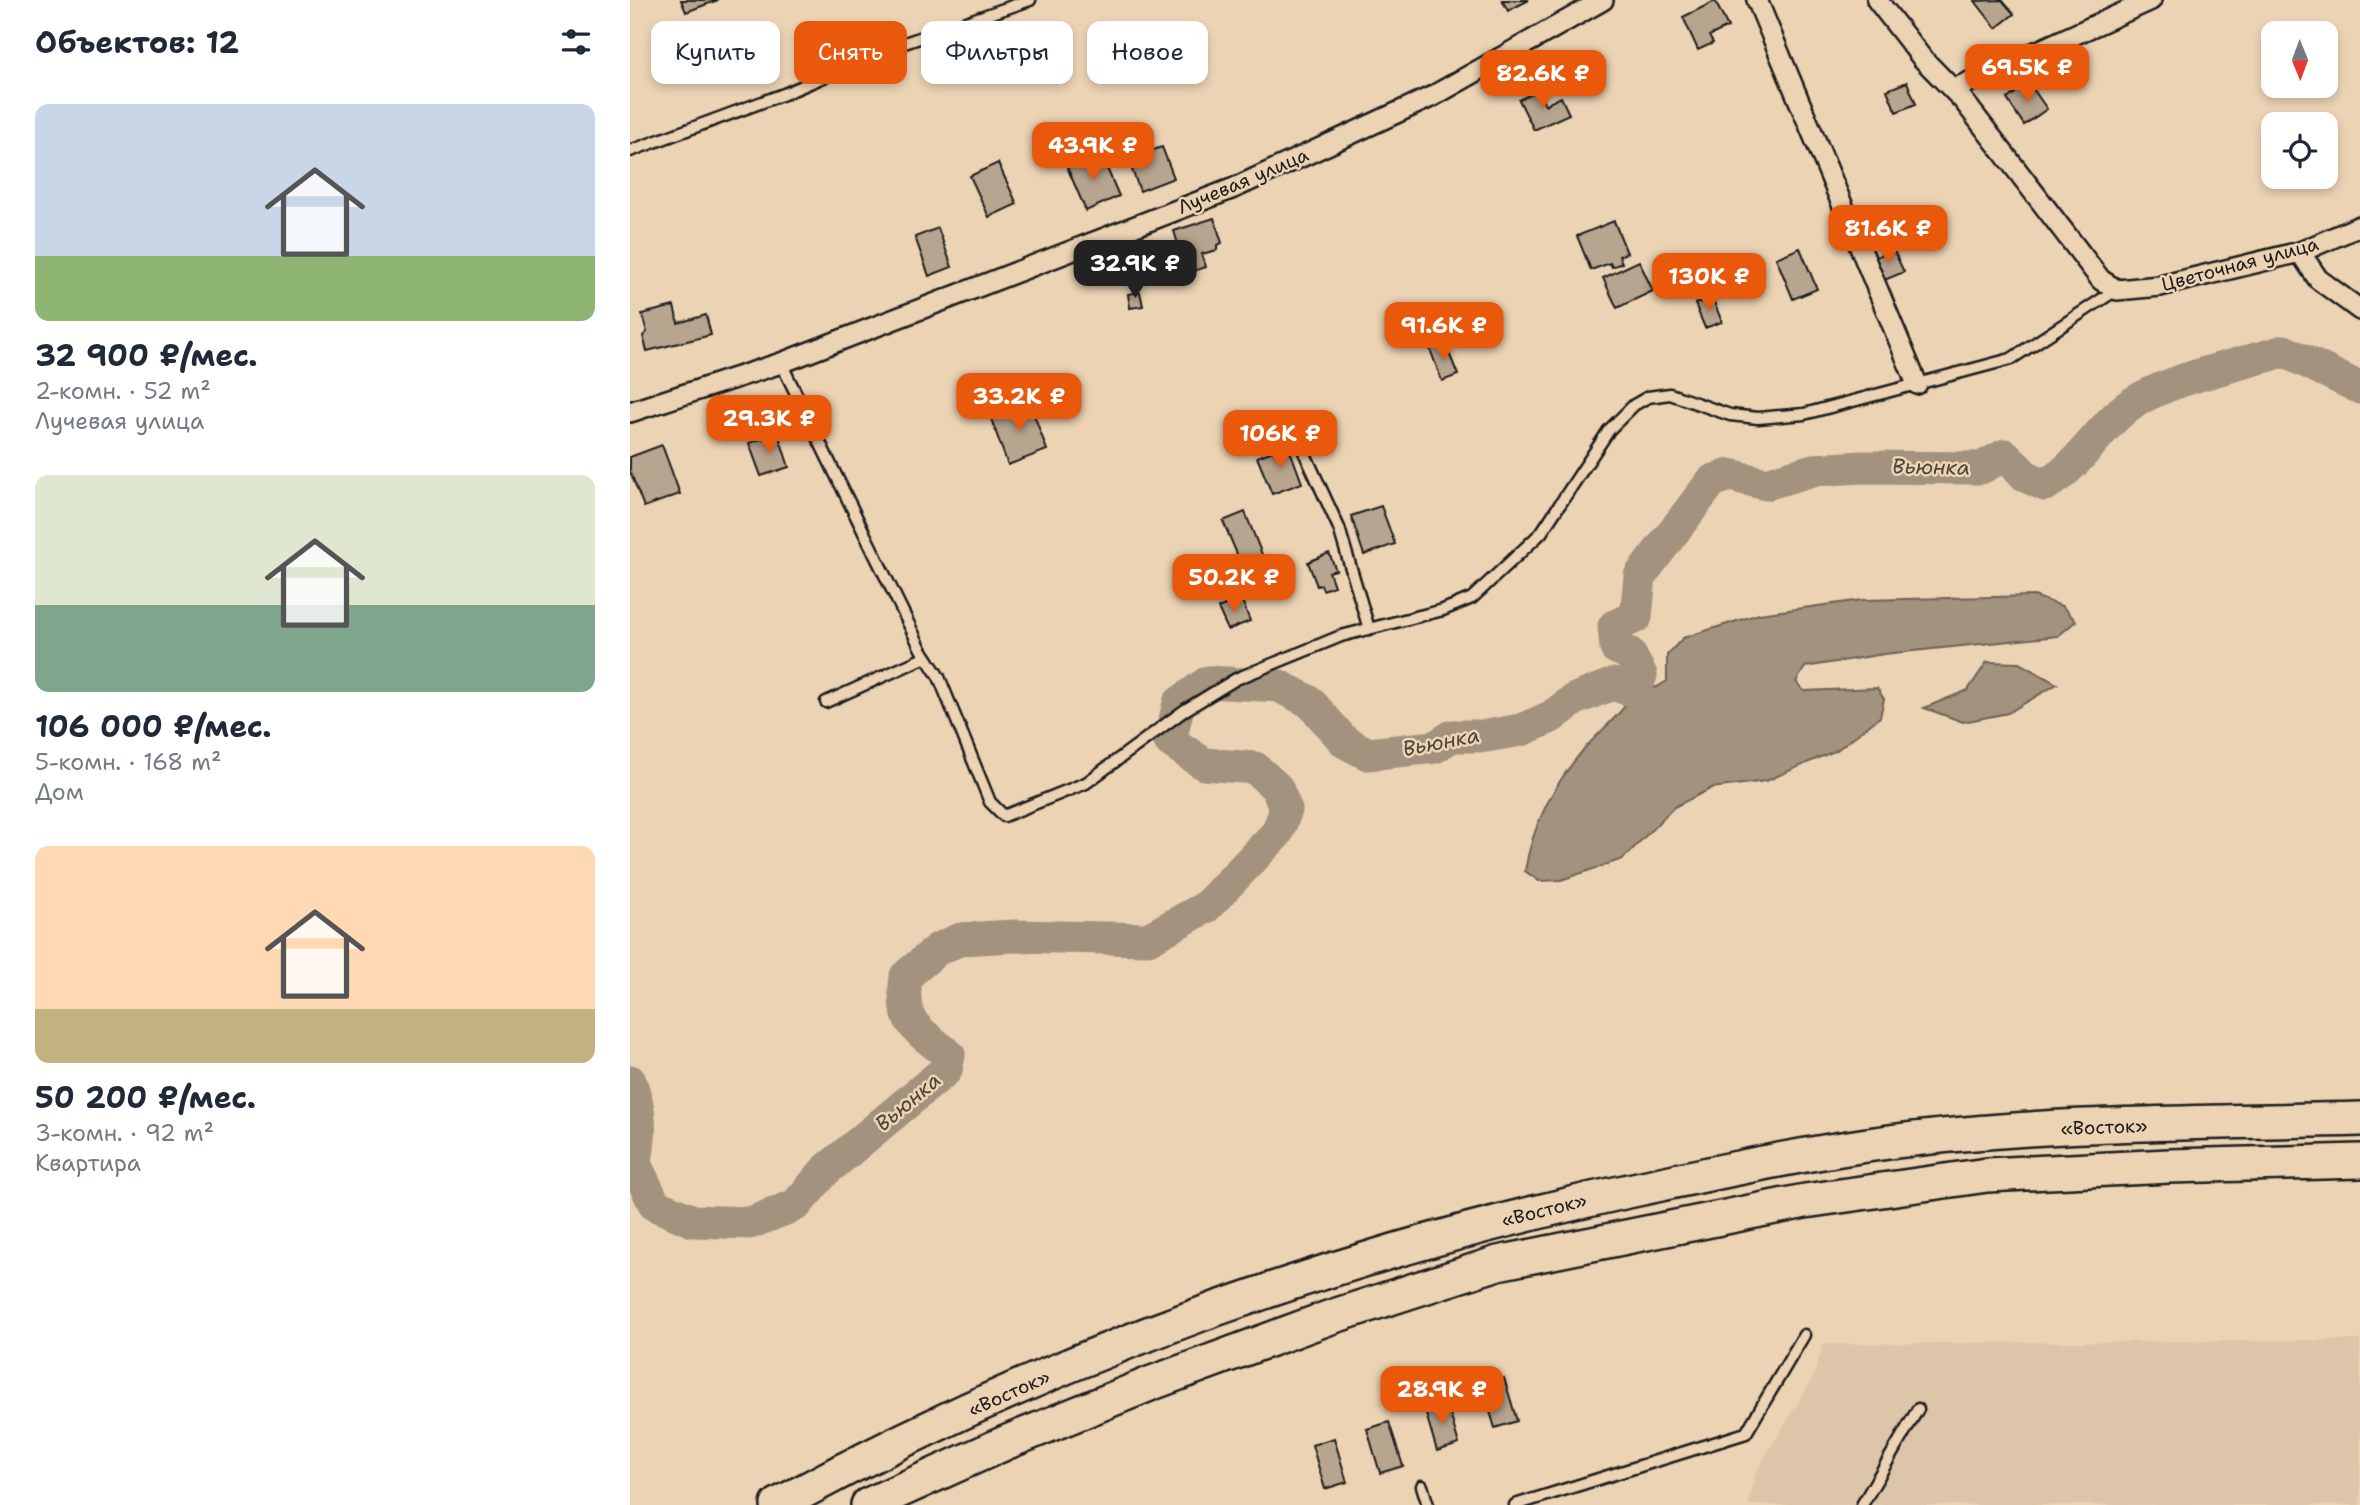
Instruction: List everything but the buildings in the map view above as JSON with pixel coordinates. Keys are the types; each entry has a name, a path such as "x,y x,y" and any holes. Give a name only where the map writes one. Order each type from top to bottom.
{"highway":[{"name":"«Восток»","path":"778,1505 967,1411 1166,1325 1363,1260 1568,1203 1795,1156 1987,1131 2360,1119"},
{"path":"868,1505 1005,1443 1152,1382 1328,1318 1498,1263 1805,1201 1987,1175 2169,1166 2360,1161"}],"street":[{"name":"Лучевая улица","path":"630,412 781,363 1234,188 1433,96 1603,0"},
{"path":"1757,0 1917,384"},
{"path":"1877,0 1922,58 1954,89 2101,280 2117,290"},
{"path":"1954,89 2151,0"},
{"name":"Цветочная улица","path":"2117,290 2160,286 2300,252 2360,226"},
{"path":"2300,252 2318,279 2360,310"}],"lane":[{"path":"630,151 784,94 894,47 1030,0"},
{"path":"781,363 926,657 940,677 990,802 1004,816 1086,783 1185,710 1236,679 1341,636 1443,611 1472,598 1541,533 1609,430 1634,405 1648,397 1670,394 1730,415 1758,418 1804,414 2011,359 2117,290"},
{"path":"1300,443 1339,528 1368,629"},
{"path":"826,702 926,657"},
{"path":"1515,1505 1746,1433 1804,1335"},
{"path":"1862,1505 1918,1409"},
{"path":"1422,1486 1428,1505"}],"shaded area":[{"path":"2034,596 2062,606 2076,621 2058,636 1884,654 1805,667 1796,682 1804,691 1877,688 1884,699 1880,717 1837,750 1766,781 1712,788 1674,807 1623,859 1561,880 1539,881 1525,871 1539,821 1563,777 1635,692 1657,687 1667,681 1667,655 1683,638 1759,614 1862,600"},
{"path":"1987,662 2019,663 2057,684 2008,713 1963,722 1924,708 1968,690"},
{"path":"2360,1340 2360,1505 1748,1505 1756,1472 1814,1376 1823,1344"}],"waterway":[{"name":"Вьюнка","path":"630,1081 639,1122 635,1164 655,1205 693,1221 750,1223 796,1205 825,1171 946,1070 949,1055 912,1023 905,1005 906,976 938,949 961,939 1015,936 1148,939 1206,907 1277,833 1286,810 1277,788 1255,768 1204,764 1170,741 1179,703 1208,682 1279,686 1310,702 1345,742 1368,754 1435,747 1452,736 1486,736 1521,730 1551,717 1575,699 1613,684 1635,692 1641,675 1629,653 1616,648 1614,626 1636,617 1640,576 1712,481 1730,475 1766,484 1813,470 1862,467 1981,468 2005,455 2025,476 2045,485 2067,469 2112,420 2137,400 2199,375 2284,351 2360,388"}]}
